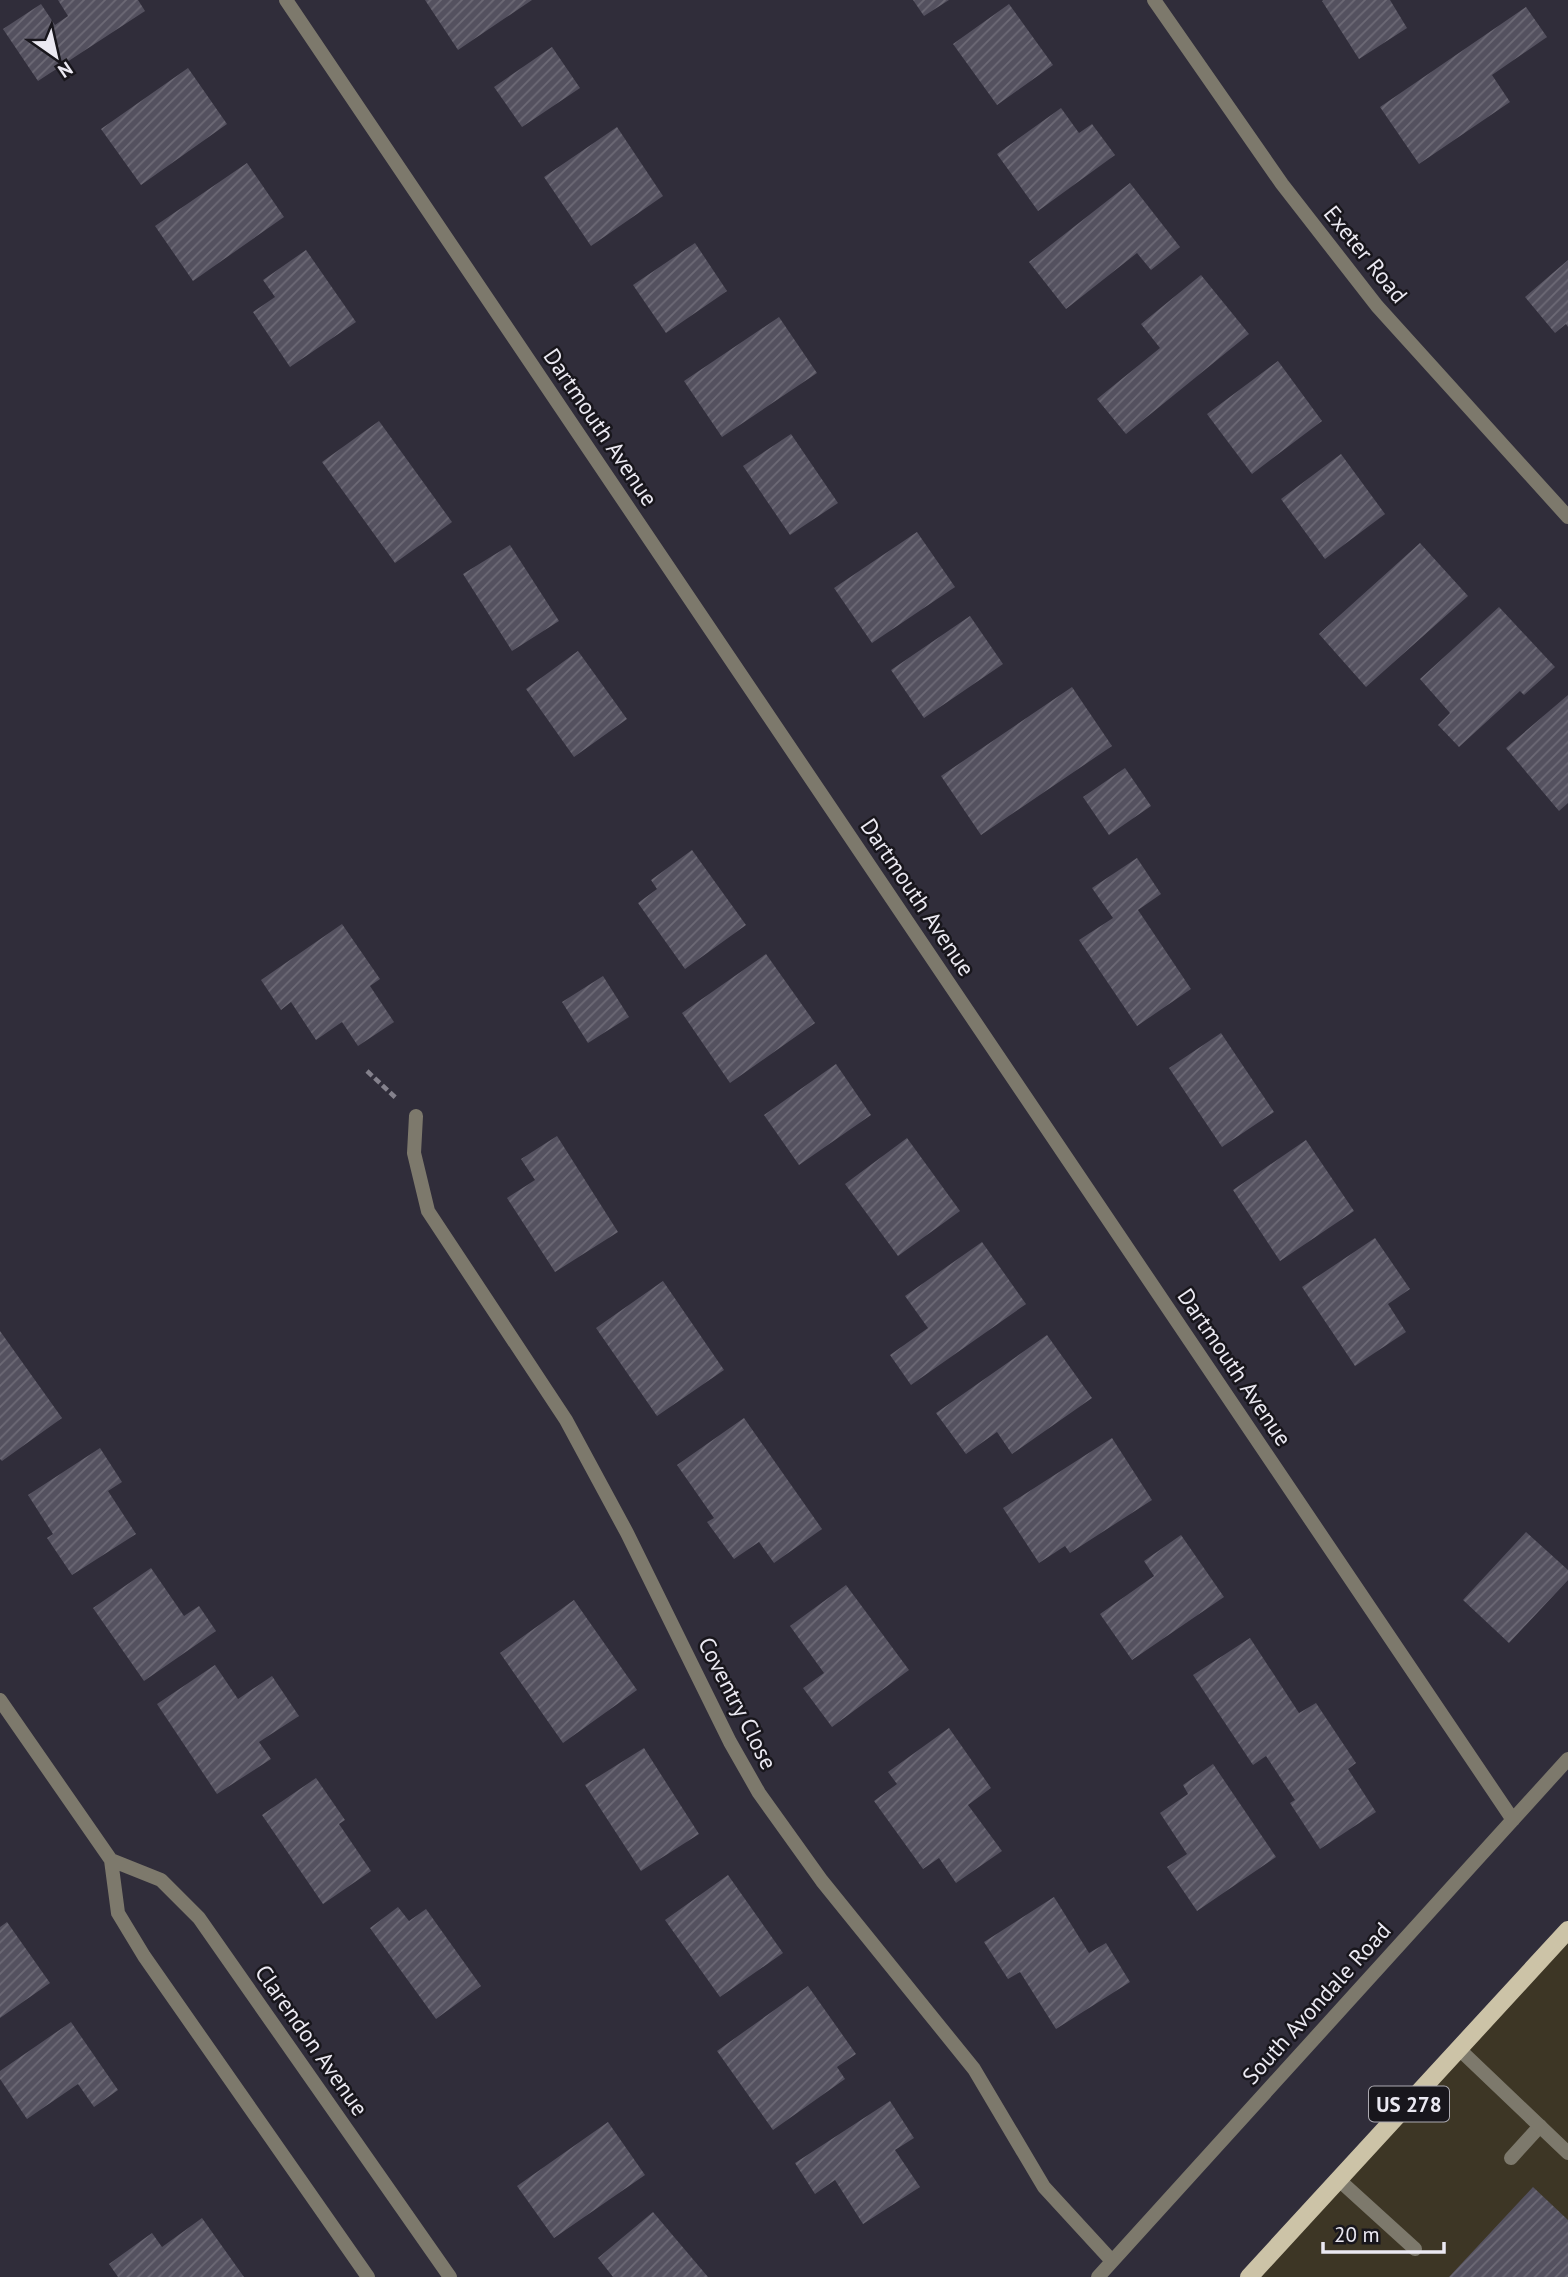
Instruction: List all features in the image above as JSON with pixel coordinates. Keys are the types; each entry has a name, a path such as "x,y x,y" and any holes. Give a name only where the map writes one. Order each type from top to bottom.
{"main road":[{"name":"US 278","path":"1249,2277 1568,1930"}],"street":[{"name":"Dartmouth Avenue","path":"286,0 1513,1820"},
{"name":"Exeter Road","path":"1154,0 1282,184 1377,306 1568,517"},
{"name":"Coventry Close","path":"416,1116 414,1153 428,1211 566,1420 627,1533 730,1742 759,1793 822,1881 974,2069 1044,2187 1112,2261"},
{"path":"0,1700 111,1860 118,1913 144,1956 368,2277"},
{"name":"South Avondale Road","path":"1098,2277 1568,1759"},
{"name":"Clarendon Avenue","path":"111,1860 161,1880 199,1918 450,2277"},
{"path":"1459,2049 1568,2153"},
{"path":"1511,2158 1540,2126"},
{"path":"1339,2180 1415,2249"}],"path":[{"path":"367,1071 416,1116"}],"shaded area":[{"path":"1568,1927 1568,2277 1242,2277"}],"building":[{"path":"58,0 138,0 145,11 38,81 3,29 41,4 55,25 68,16"},
{"path":"425,0 532,0 458,50"},
{"path":"913,0 949,0 924,16"},
{"path":"1390,0 1407,28 1359,59 1322,1"},
{"path":"1009,4 1053,65 997,105 953,44"},
{"path":"1526,7 1547,37 1492,75 1510,102 1419,164 1380,107"},
{"path":"552,47 580,88 522,127 494,87"},
{"path":"188,68 227,124 141,185 101,129"},
{"path":"1061,108 1079,133 1092,124 1115,155 1038,211 997,154"},
{"path":"617,127 663,196 591,246 544,177"},
{"path":"247,163 284,217 193,281 155,226"},
{"path":"1130,183 1180,247 1151,270 1137,253 1066,309 1029,262"},
{"path":"695,243 727,291 666,333 633,285"},
{"path":"306,250 356,322 290,367 253,312 275,297 263,280"},
{"path":"1568,260 1568,327 1566,324 1555,333 1525,297"},
{"path":"1201,275 1249,334 1126,434 1097,399 1160,348 1141,324"},
{"path":"779,317 817,373 722,437 684,381"},
{"path":"1278,361 1322,421 1252,474 1207,414"},
{"path":"379,421 452,522 395,563 322,462"},
{"path":"791,434 838,503 790,535 743,466"},
{"path":"1341,454 1385,514 1325,559 1281,499"},
{"path":"917,532 955,587 872,643 834,588"},
{"path":"1420,543 1468,596 1366,687 1319,634"},
{"path":"510,545 559,621 512,651 463,574"},
{"path":"1499,607 1555,667 1524,695 1520,691 1459,747 1438,725 1450,713 1420,679"},
{"path":"970,616 1003,664 924,718 891,670"},
{"path":"578,651 627,719 574,757 526,689"},
{"path":"1072,687 1112,746 981,835 941,776"},
{"path":"1568,695 1568,803 1559,811 1506,748"},
{"path":"1125,768 1151,806 1109,835 1083,797"},
{"path":"692,850 746,925 685,969 638,903 657,889 651,880"},
{"path":"1137,858 1161,894 1138,910 1191,989 1137,1026 1079,940 1113,918 1092,888"},
{"path":"342,924 380,979 370,986 394,1022 358,1046 342,1022 316,1040 291,1002 281,1010 261,980"},
{"path":"766,954 815,1023 730,1083 682,1013"},
{"path":"603,976 629,1017 588,1043 562,1002"},
{"path":"1221,1033 1274,1112 1222,1147 1169,1068"},
{"path":"836,1064 871,1115 799,1165 764,1115"},
{"path":"557,1136 618,1232 555,1272 507,1198 535,1180 521,1159"},
{"path":"907,1138 960,1211 898,1256 845,1184"},
{"path":"1306,1140 1354,1211 1280,1261 1233,1190"},
{"path":"1375,1238 1410,1289 1388,1304 1406,1332 1355,1366 1302,1287"},
{"path":"982,1242 1026,1304 911,1385 890,1355 928,1328 905,1296"},
{"path":"663,1281 724,1370 657,1416 596,1328"},
{"path":"0,1331 62,1418 2,1461 0,1459"},
{"path":"1047,1335 1092,1398 1012,1454 997,1432 966,1454 936,1413"},
{"path":"744,1418 822,1529 774,1563 759,1542 734,1559 707,1522 714,1518 677,1465"},
{"path":"1112,1438 1152,1500 1070,1553 1065,1546 1039,1563 1003,1508"},
{"path":"100,1448 122,1482 108,1491 136,1534 72,1575 47,1538 53,1534 28,1495"},
{"path":"1526,1532 1568,1570 1568,1580 1509,1643 1463,1600"},
{"path":"1181,1535 1224,1597 1132,1660 1100,1614 1154,1576 1144,1561"},
{"path":"151,1568 184,1616 199,1606 216,1631 144,1681 93,1608"},
{"path":"846,1585 909,1670 832,1727 803,1688 824,1673 790,1626"},
{"path":"574,1600 637,1690 563,1743 500,1653"},
{"path":"1250,1638 1299,1713 1316,1703 1356,1763 1348,1769 1376,1812 1320,1849 1290,1803 1295,1800 1266,1756 1253,1765 1193,1675"},
{"path":"215,1665 238,1699 272,1676 299,1716 259,1742 271,1759 217,1794 157,1704"},
{"path":"949,1728 991,1788 968,1805 1002,1851 956,1883 939,1858 923,1869 874,1801 897,1784 888,1772"},
{"path":"644,1748 699,1834 641,1871 585,1785"},
{"path":"1213,1764 1276,1857 1197,1911 1167,1867 1187,1854 1160,1813 1188,1794 1183,1785"},
{"path":"316,1778 345,1820 339,1824 371,1871 323,1904 262,1815"},
{"path":"728,1875 783,1953 720,1997 665,1920"},
{"path":"1054,1897 1089,1953 1106,1943 1130,1982 1056,2029 1020,1972 1008,1979 984,1942"},
{"path":"398,1907 409,1921 426,1909 481,1986 436,2019 370,1928"},
{"path":"7,1922 50,1983 0,2018 0,1927"},
{"path":"808,1986 856,2054 837,2067 845,2079 773,2130 717,2051"},
{"path":"71,2022 118,2090 94,2107 78,2084 27,2119 0,2079 0,2071"},
{"path":"890,2101 914,2138 895,2150 920,2187 863,2224 835,2180 815,2194 795,2163"},
{"path":"608,2122 645,2175 554,2238 517,2186"},
{"path":"1533,2187 1568,2220 1568,2277 1449,2277"},
{"path":"653,2212 708,2277 613,2277 598,2258"},
{"path":"202,2218 244,2277 118,2277 109,2264 152,2233 162,2247"}]}
